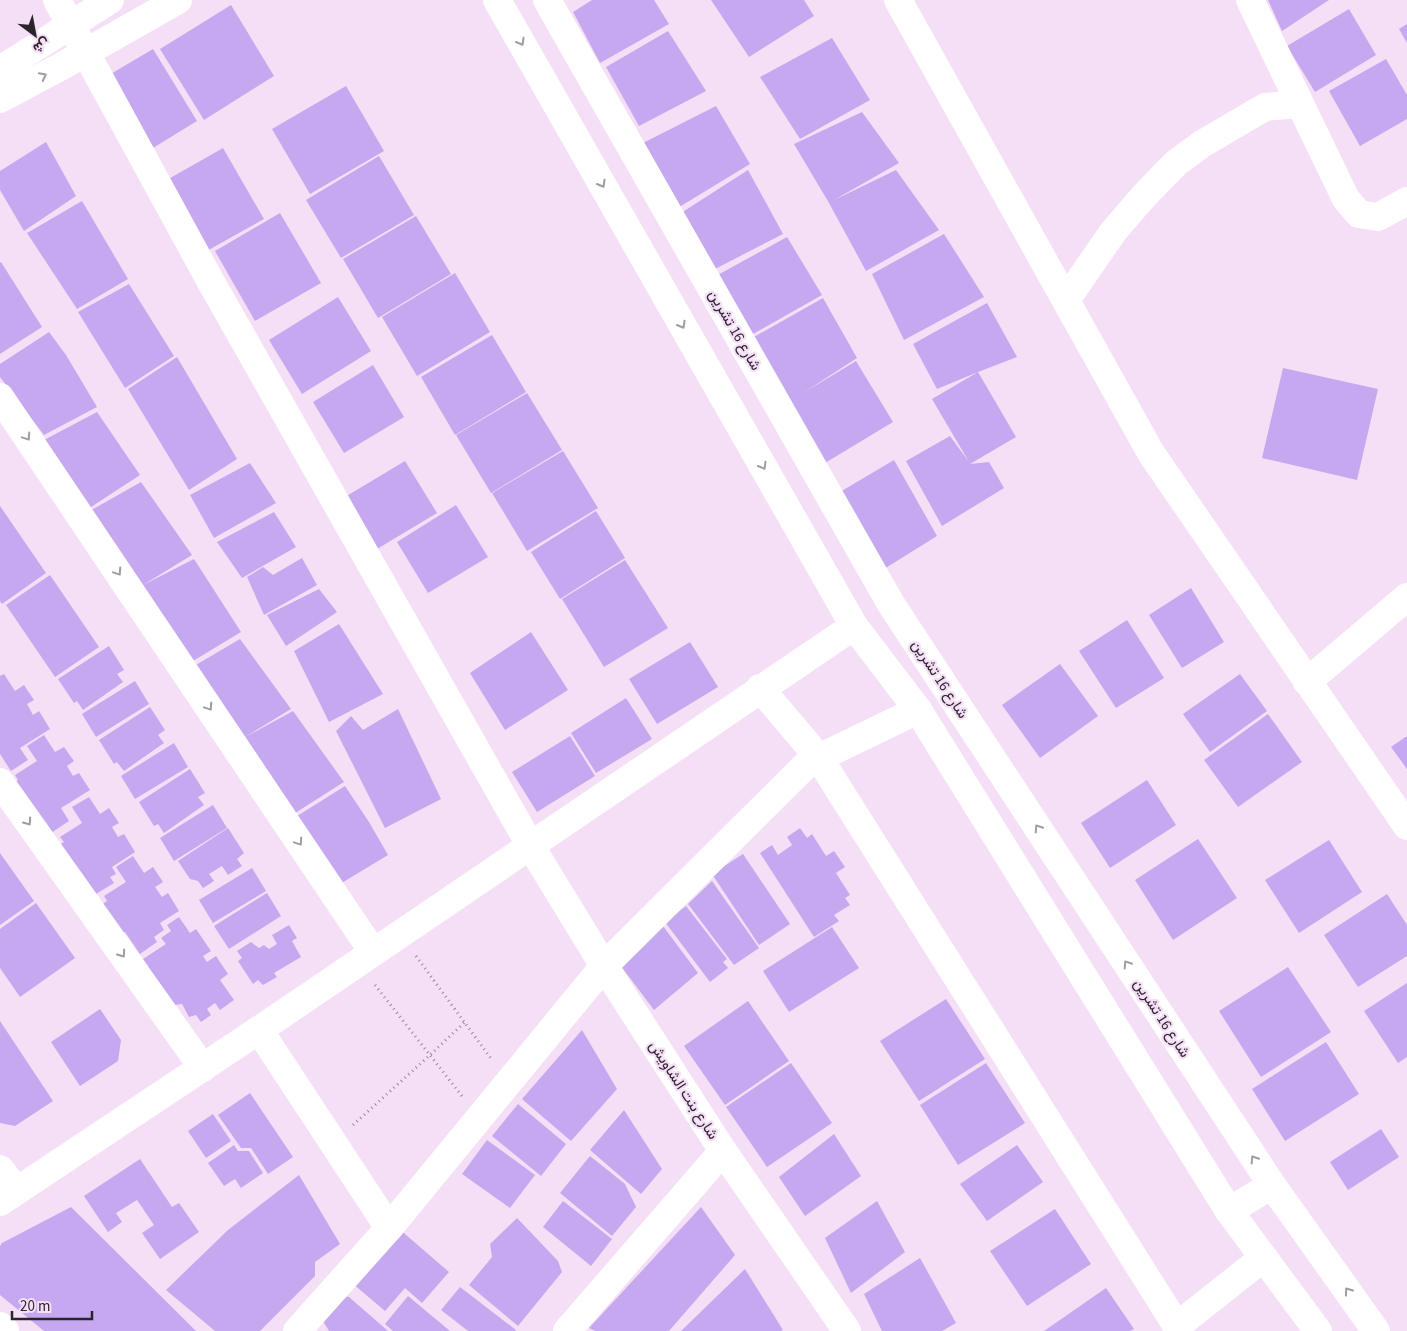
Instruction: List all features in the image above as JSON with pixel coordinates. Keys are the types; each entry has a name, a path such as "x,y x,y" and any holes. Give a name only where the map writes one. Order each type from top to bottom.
{"street":[{"name":"شارع بنت الشاويش","path":"58,0 85,53 211,282 530,845 604,966 723,1151 843,1330"},
{"path":"0,70 110,0"},
{"path":"0,99 178,0"},
{"path":"497,0 854,626 918,710 1229,1211 1318,1331"},
{"name":"شارع 16 تشرين","path":"547,0 891,604 1272,1186 1376,1331"},
{"path":"898,0 1151,453 1407,826"},
{"path":"1250,0 1346,199 1359,214 1378,218 1407,201"},
{"path":"1066,300 1113,232 1176,163 1202,144 1265,107 1300,104"},
{"path":"0,397 365,957"},
{"path":"1307,682 1407,597"},
{"path":"5,1187 203,1068 760,688 854,626"},
{"path":"760,688 819,758 1178,1329 1263,1258"},
{"path":"297,1331 389,1228 604,966 808,763 918,710"},
{"path":"0,782 203,1068"},
{"path":"259,1030 389,1228"},
{"path":"567,1331 723,1151"},
{"path":"1229,1211 1272,1186"},
{"path":"0,1326 5,1331"}],"path":[{"path":"400,934 509,1082"},
{"path":"365,957 430,1056 479,1118"},
{"path":"334,1143 465,1022"}],"building":[{"path":"592,0 654,0 669,24 600,63 573,12"},
{"path":"711,0 804,0 814,16 749,57"},
{"path":"1268,0 1329,0 1282,31"},
{"path":"231,5 274,76 204,120 160,49"},
{"path":"1349,9 1376,55 1315,92 1287,46"},
{"path":"1407,24 1407,43 1399,29"},
{"path":"668,31 706,91 639,126 606,67"},
{"path":"832,38 870,100 800,139 760,77"},
{"path":"153,49 197,121 148,151 104,78"},
{"path":"1386,59 1407,95 1407,119 1360,146 1329,91"},
{"path":"346,86 384,151 310,194 272,129"},
{"path":"716,106 750,164 671,212 641,144"},
{"path":"862,112 899,163 834,200 896,170 939,230 866,271 794,144"},
{"path":"46,142 76,196 24,231 0,190 0,171"},
{"path":"223,148 264,219 205,252 165,181"},
{"path":"379,156 414,215 341,258 306,200"},
{"path":"748,170 783,234 715,269 681,213"},
{"path":"82,201 128,279 77,309 27,233"},
{"path":"280,213 321,283 255,321 215,251"},
{"path":"416,216 451,274 378,318 343,259"},
{"path":"944,234 984,297 904,340 872,274"},
{"path":"787,237 822,295 746,338 714,277"},
{"path":"0,263 42,327 0,354"},
{"path":"455,273 490,332 417,376 382,317"},
{"path":"129,284 174,356 125,388 78,312"},
{"path":"338,297 371,351 302,394 269,340"},
{"path":"823,298 857,358 803,393 856,361 893,422 825,463 745,342"},
{"path":"987,303 1017,357 937,389 913,344"},
{"path":"49,332 66,355 97,407 44,435 0,377 0,364"},
{"path":"492,335 526,392 455,435 421,377"},
{"path":"177,357 237,459 189,490 128,389"},
{"path":"373,365 404,417 344,453 313,402"},
{"path":"1283,368 1378,389 1357,480 1262,458"},
{"path":"978,372 1016,437 970,464 989,462 1004,488 942,526 906,461 950,436 969,462 932,399"},
{"path":"527,393 562,450 491,493 456,435"},
{"path":"97,412 140,475 88,509 44,440"},
{"path":"563,451 598,508 527,551 492,493"},
{"path":"894,460 937,536 884,569 840,492"},
{"path":"405,461 437,513 377,549 345,497"},
{"path":"250,463 276,503 214,538 190,495"},
{"path":"141,482 192,555 143,585 194,559 241,632 188,664 88,512"},
{"path":"456,505 488,557 428,593 397,542"},
{"path":"0,506 46,573 2,604 0,601"},
{"path":"596,511 625,558 560,599 531,552"},
{"path":"274,512 296,547 242,578 217,542"},
{"path":"302,558 317,585 264,615 247,577 263,567 273,575"},
{"path":"625,560 668,628 604,667 562,599"},
{"path":"50,575 99,647 55,677 6,605"},
{"path":"1191,588 1224,642 1182,668 1149,615"},
{"path":"319,589 337,612 286,646 267,615"},
{"path":"1127,620 1164,678 1116,708 1079,651"},
{"path":"339,624 383,694 329,722 294,651"},
{"path":"531,632 568,690 505,730 470,673"},
{"path":"240,639 291,709 245,737 293,711 344,782 292,815 189,669"},
{"path":"690,642 718,687 657,724 629,679"},
{"path":"109,646 124,670 117,674 123,682 83,710 77,701 74,703 58,679"},
{"path":"1060,664 1098,716 1040,758 1002,705"},
{"path":"4,674 15,691 24,685 34,700 27,704 33,715 39,711 50,729 20,748 28,760 11,771 0,754 0,676"},
{"path":"1240,674 1267,711 1210,752 1183,714"},
{"path":"135,681 149,704 96,737 82,714"},
{"path":"626,698 652,739 596,773 571,733"},
{"path":"150,707 165,730 158,735 164,743 124,771 117,762 114,764 99,740"},
{"path":"398,709 441,799 385,828 336,731 351,716 363,730"},
{"path":"1268,714 1302,762 1238,807 1204,760"},
{"path":"44,735 55,752 64,747 74,761 67,766 73,776 79,773 90,790 61,808 69,821 51,833 9,786 18,780 15,775 37,761 27,746"},
{"path":"570,736 595,776 537,812 512,772"},
{"path":"1407,736 1407,769 1391,747"},
{"path":"174,743 188,767 135,799 121,776"},
{"path":"190,769 205,793 198,797 204,805 164,833 158,824 154,826 139,802"},
{"path":"1147,780 1176,825 1110,868 1081,823"},
{"path":"345,786 388,855 335,887 294,818"},
{"path":"89,797 100,814 109,808 119,823 112,827 118,837 124,834 135,852 112,867 116,874 110,877 114,883 96,894 81,872 75,876 54,848 64,842 60,837 82,823 72,807"},
{"path":"213,805 227,828 174,861 160,838"},
{"path":"228,828 244,853 237,859 242,866 228,875 222,866 209,874 214,881 203,888 198,881 190,879 178,861"},
{"path":"800,828 807,838 812,834 826,856 834,851 845,867 836,873 850,895 845,898 850,905 834,915 839,921 814,937 760,853 772,845 778,855 792,845 787,837"},
{"path":"1198,839 1237,898 1173,940 1135,880"},
{"path":"1329,840 1362,892 1299,933 1265,880"},
{"path":"0,853 34,901 0,925"},
{"path":"743,854 790,924 759,945 712,874"},
{"path":"133,856 144,873 153,867 163,882 155,887 162,897 168,893 179,911 160,923 164,930 154,937 157,942 140,954 125,932 118,936 98,907 107,901 104,896 126,882 116,867"},
{"path":"252,868 266,891 213,923 199,900"},
{"path":"712,881 759,948 734,965 688,904"},
{"path":"267,893 281,916 229,949 214,926"},
{"path":"1387,894 1407,925 1407,956 1358,987 1324,935"},
{"path":"36,903 75,958 20,997 0,968 0,929"},
{"path":"686,906 727,959 723,962 728,968 710,982 665,922"},
{"path":"179,917 190,933 196,929 211,951 203,956 207,962 216,956 228,974 220,980 234,1000 220,1010 215,1003 207,1009 211,1015 201,1022 196,1015 189,1017 182,1004 167,1006 141,970 148,966 143,959 166,944 161,938 171,931 167,925"},
{"path":"289,925 297,938 292,941 301,957 274,973 277,977 263,985 258,980 253,984 238,961 242,958 237,951 251,942 259,948 264,945 269,949 277,944 272,935"},
{"path":"663,926 698,973 654,1010 621,966"},
{"path":"832,927 859,968 789,1012 763,971"},
{"path":"1288,967 1331,1032 1261,1077 1219,1011"},
{"path":"1407,983 1407,1057 1398,1063 1364,1011"},
{"path":"946,999 985,1059 919,1101 880,1041"},
{"path":"748,1001 789,1061 725,1105 684,1046"},
{"path":"100,1009 121,1040 118,1061 80,1086 51,1042"},
{"path":"0,1021 53,1101 15,1126 0,1123"},
{"path":"582,1030 617,1089 571,1141 522,1099"},
{"path":"1326,1042 1359,1094 1285,1141 1252,1089"},
{"path":"791,1063 832,1123 767,1167 726,1107"},
{"path":"986,1063 1025,1123 958,1165 920,1105"},
{"path":"250,1093 293,1157 268,1174 251,1148 241,1148 218,1115"},
{"path":"518,1104 566,1144 541,1176 492,1136"},
{"path":"624,1110 662,1169 641,1194 590,1150"},
{"path":"213,1114 231,1141 206,1158 188,1131"},
{"path":"1381,1129 1399,1157 1348,1190 1330,1162"},
{"path":"834,1134 861,1176 805,1216 779,1177"},
{"path":"487,1140 535,1175 510,1208 462,1174"},
{"path":"234,1145 238,1151 249,1151 263,1173 241,1188 235,1179 224,1186 208,1163"},
{"path":"1017,1145 1043,1182 987,1221 960,1184"},
{"path":"590,1156 625,1184 636,1207 612,1236 560,1193"},
{"path":"140,1159 172,1207 179,1203 199,1232 160,1259 142,1233 154,1225 137,1200 116,1213 122,1222 108,1232 84,1196"},
{"path":"299,1175 340,1244 315,1262 315,1276 260,1331 215,1331 166,1290 228,1230"},
{"path":"563,1201 612,1239 591,1266 543,1227"},
{"path":"877,1201 905,1252 851,1293 825,1238"},
{"path":"71,1207 196,1331 44,1331 0,1295 0,1246 2,1243"},
{"path":"701,1207 735,1255 669,1331 595,1331 589,1328"},
{"path":"1055,1209 1091,1264 1027,1306 990,1251"},
{"path":"517,1218 558,1261 562,1272 518,1326 469,1285 492,1257 490,1244"},
{"path":"398,1228 449,1272 422,1303 405,1288 385,1311 352,1283"},
{"path":"920,1258 956,1323 942,1331 882,1331 864,1294"},
{"path":"745,1269 783,1330 681,1331"},
{"path":"460,1287 516,1330 468,1331 441,1310"},
{"path":"1106,1288 1134,1329 1130,1331 1044,1331"},
{"path":"338,1295 349,1297 388,1331 329,1331 319,1314"},
{"path":"408,1296 450,1331 393,1331 385,1324"}]}
